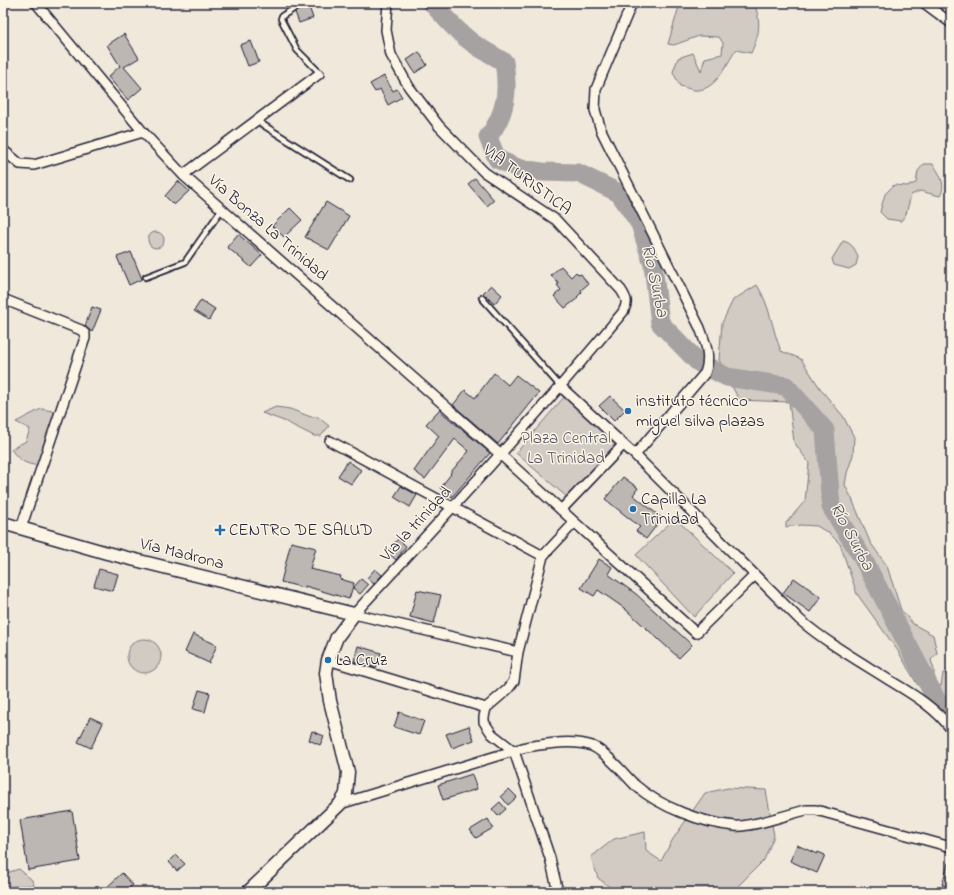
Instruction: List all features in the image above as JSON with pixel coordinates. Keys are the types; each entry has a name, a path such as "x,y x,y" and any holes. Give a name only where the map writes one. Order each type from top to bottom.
{"street":[{"name":"Vía Bonza La Trinidad","path":"36,3 143,132 183,175 501,455 696,633 754,576"},
{"name":"VIA TURISTICA","path":"388,3 386,30 391,55 409,87 439,126 484,172 556,220 626,296 627,303 623,312 561,387"},
{"path":"632,3 596,90 595,110 601,130 700,328 707,346 708,363 705,373 635,455"},
{"path":"924,3 951,23"},
{"path":"183,175 319,74"},
{"path":"3,150 20,164 34,165 143,132"},
{"path":"3,299 81,330 85,334 85,338 21,528"},
{"path":"561,387 635,455 754,576 813,631 923,701 951,730"},
{"name":"Vía la trinidad","path":"354,614 501,455 561,387"},
{"path":"330,441 543,556"},
{"path":"561,510 623,445"},
{"name":"Vía Madrona","path":"3,523 115,555 354,614"},
{"path":"558,892 550,858 514,751 487,728 484,716 486,708 511,686 514,680 518,652 543,556 574,523"},
{"path":"248,892 340,804 346,794 348,772 327,686 328,660 337,637 354,614 518,652"},
{"path":"328,660 486,708"},
{"path":"340,804 514,751 556,743 593,747 602,753 647,794 693,818 736,826 806,810 816,810 951,847"}],"lane":[{"path":"303,3 282,16 281,19 297,50 318,71 319,74"},
{"path":"257,121 350,180"},
{"path":"146,277 185,262 222,209"},
{"path":"482,298 561,387"}],"green space":[{"path":"680,3 754,3 759,23 758,35 751,53 736,50 721,74 711,85 705,88 696,90 680,86 673,72 678,58 693,53 701,71 705,58 722,54 723,43 719,37 699,36 674,45 668,44"},
{"path":"924,164 933,164 940,175 943,187 940,196 920,191 911,195 906,214 901,221 887,219 880,212 885,194 894,185 907,186 916,183 918,171"},
{"path":"153,232 159,232 164,237 162,246 159,248 153,248 148,243 148,237"},
{"path":"843,241 849,243 853,247 858,257 856,265 849,269 834,265 832,259"},
{"path":"757,285 768,309 781,351 801,359 822,391 843,416 854,437 853,455 845,485 870,542 887,566 901,610 913,624 933,635 937,653 931,660 934,670 934,683 941,686 943,673 951,675 951,724 917,684 898,651 857,594 840,544 830,534 817,526 801,525 786,527 786,523 805,501 809,463 794,442 789,402 739,400 719,360 722,323 733,300"},
{"name":"Plaza Central La Trinidad","path":"564,397 617,442 568,498 516,453"},
{"path":"276,407 290,409 311,417 318,417 329,426 321,436 314,436 284,421 262,413"},
{"path":"41,409 53,411 57,421 44,465 34,465 21,460 11,449 26,441 30,429 16,422"},
{"path":"675,518 733,573 694,617 636,555"},
{"path":"144,639 156,644 161,656 156,668 144,673 132,668 127,656 132,644"},
{"path":"728,788 766,790 774,836 764,860 732,892 616,892 598,878 591,857 614,839 645,832 646,851 661,861 673,839 705,793"},
{"path":"19,869 32,880 34,885 3,887 3,874"}],"building":[{"path":"308,4 313,18 299,23 295,12"},
{"path":"124,34 139,58 124,67 142,88 128,100 108,77 120,66 107,45"},
{"path":"251,41 259,62 248,66 240,45"},
{"path":"419,52 427,65 415,73 407,60"},
{"path":"384,76 393,91 397,89 402,97 388,105 380,89 375,92 370,84"},
{"path":"475,178 494,200 487,206 468,184"},
{"path":"178,181 189,191 174,205 165,196"},
{"path":"326,202 349,216 329,250 305,237"},
{"path":"290,208 302,220 284,237 272,226"},
{"path":"238,234 262,255 251,267 227,247"},
{"path":"131,252 142,279 129,285 117,257"},
{"path":"561,266 571,277 576,272 579,275 581,274 588,284 581,290 582,292 577,297 578,298 565,308 554,296 561,290 557,285 559,284 551,275"},
{"path":"491,285 502,295 494,304 483,293"},
{"path":"201,300 215,309 209,320 194,311"},
{"path":"92,307 101,310 92,332 85,326"},
{"path":"494,373 508,385 516,375 539,393 498,444 453,405 465,390 475,398"},
{"path":"610,396 625,410 614,421 599,406"},
{"path":"439,410 490,453 452,497 440,488 451,474 450,473 469,451 455,439 425,479 414,471 439,436 426,424"},
{"path":"348,461 361,470 351,484 338,476"},
{"name":"Capilla La Trinidad","path":"623,477 638,488 633,495 662,518 646,539 636,531 640,527 605,499"},
{"path":"401,486 417,495 410,507 394,497"},
{"path":"398,539 406,546 396,560 387,552"},
{"path":"291,542 316,548 310,569 341,576 340,579 354,583 349,599 305,586 305,588 281,582"},
{"path":"599,559 612,567 608,574 636,594 692,645 679,658 624,608 598,590 594,596 581,588"},
{"path":"99,569 118,574 113,591 94,586"},
{"path":"375,569 382,575 374,584 367,578"},
{"path":"794,578 821,597 810,612 783,593"},
{"path":"361,579 368,585 360,594 353,588"},
{"path":"417,590 441,595 434,623 410,617"},
{"path":"193,634 217,645 209,663 185,652"},
{"path":"358,646 381,653 376,668 354,661"},
{"path":"199,690 210,693 205,712 193,709"},
{"path":"399,712 424,721 419,735 394,727"},
{"path":"90,717 103,723 91,748 78,742"},
{"path":"469,726 474,740 452,748 446,734"},
{"path":"312,731 324,736 320,745 309,740"},
{"path":"472,774 477,789 443,800 438,785"},
{"path":"509,789 517,797 508,805 501,796"},
{"path":"500,802 506,809 498,816 492,809"},
{"path":"72,811 80,861 28,870 20,820"},
{"path":"488,819 493,828 476,838 470,830"},
{"path":"797,845 817,854 818,852 825,855 817,873 790,861"},
{"path":"176,855 185,864 177,871 169,862"},
{"path":"948,863 951,863 951,887 942,885"},
{"path":"122,873 133,885 125,892 102,892"}],"waterway":[{"name":"Río Surba","path":"432,3 465,37 504,62 506,83 505,102 499,120 488,137 497,159 520,169 542,172 578,173 619,193 640,224 653,265 660,323 698,362 727,377 786,386 825,430 831,507 862,557 936,699 951,717"}],"place":[{"name":"instituto técnico miguel silva plazas","path":"628,411"},
{"name":"Capilla La Trinidad","path":"633,509"},
{"name":"CENTRO DE SALUD","path":"220,530"},
{"name":"La Cruz","path":"328,660"}]}
